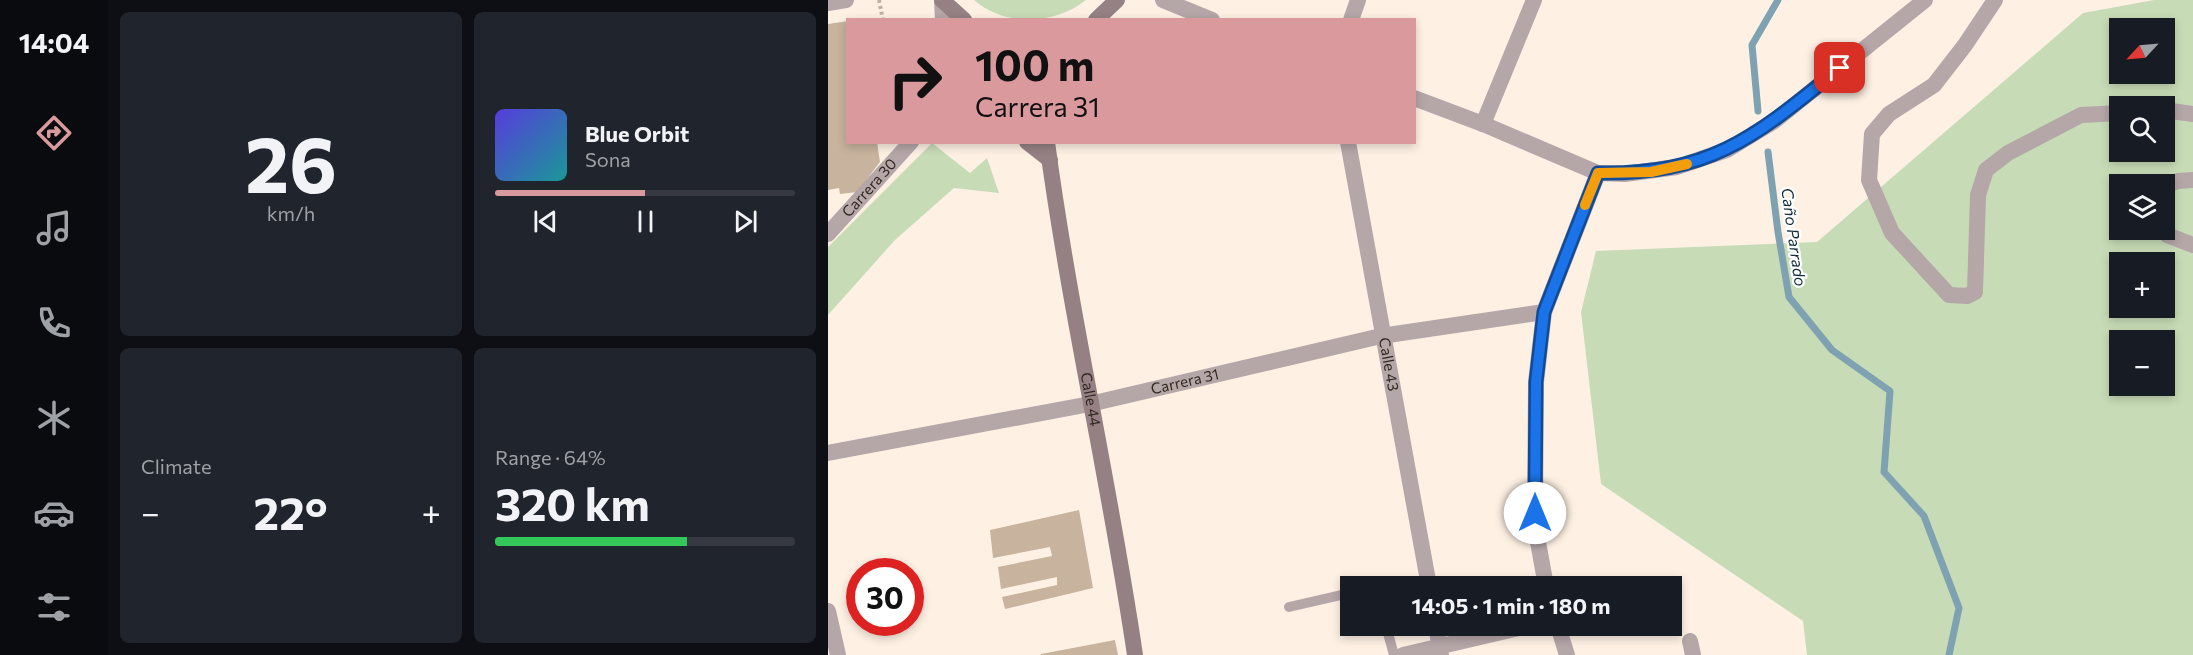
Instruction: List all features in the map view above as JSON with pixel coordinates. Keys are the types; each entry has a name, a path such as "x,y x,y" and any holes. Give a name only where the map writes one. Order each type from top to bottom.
{"main road":[{"path":"942,0 962,18"},
{"path":"1098,18 1117,0"},
{"path":"1030,144 1050,160"},
{"name":"Calle 44","path":"1047,144 1090,404 1126,592 1135,655"}],"street":[{"path":"828,3 846,0"},
{"path":"942,0 943,18"},
{"path":"1163,0 1207,18"},
{"path":"1352,18 1358,0"},
{"path":"1483,124 1534,0"},
{"path":"1416,99 1483,124 1598,173 1625,174 1677,167 1727,150 1773,122 1925,0"},
{"path":"1995,0 1965,45 1934,85 1889,114 1872,134 1869,180 1892,232 1949,295 1967,296 1975,292 1978,195 1986,170 2008,153 2081,115 2109,114"},
{"path":"2175,112 2193,114"},
{"name":"Carrera 30","path":"828,233 909,144"},
{"name":"Calle 43","path":"1348,144 1427,576"},
{"path":"1544,576 1536,531 1535,504 1536,382 1544,312 1598,173"},
{"path":"2175,182 2193,180"},
{"path":"2175,238 2193,245"},
{"name":"Carrera 31","path":"828,453 1090,404 1382,336 1544,312"},
{"path":"828,611 838,655"},
{"path":"1403,655 1441,650 1491,636"},
{"path":"1561,636 1567,655"}],"lane":[{"path":"1289,607 1340,595"},
{"path":"1389,636 1394,655"}],"path":[{"path":"879,0 883,18"}],"green space":[{"path":"974,0 1086,0 1074,8 1045,18 1014,18 986,9"},
{"path":"2154,0 2193,0 2193,655 1807,655 1803,621 1601,484 1581,312 1596,251 1817,242 2083,13"},
{"path":"931,144 970,173 987,158 999,193 954,188 895,240 828,315 828,247"}],"building":[{"path":"846,21 846,144 877,144 880,162 857,192 840,194 839,188 828,190 828,24"},
{"path":"1079,510 1093,588 1005,609 1002,597 1057,585 1057,577 1001,589 998,567 1052,556 1050,547 993,558 990,530"},
{"path":"1115,640 1118,655 1041,655 1041,654"}],"waterway":[{"name":"Caño Parrado","path":"1758,111 1752,45 1778,0"},
{"name":"Caño Parrado","path":"1768,152 1789,297 1832,350 1890,391 1884,472 1924,516 1959,608 1949,655"}],"slow traffic":[{"path":"1585,205 1598,173 1651,172 1687,164"}],"route":[{"path":"1535,513 1536,382 1544,312 1598,173 1651,172 1677,167 1727,150 1773,122 1840,68"}]}
